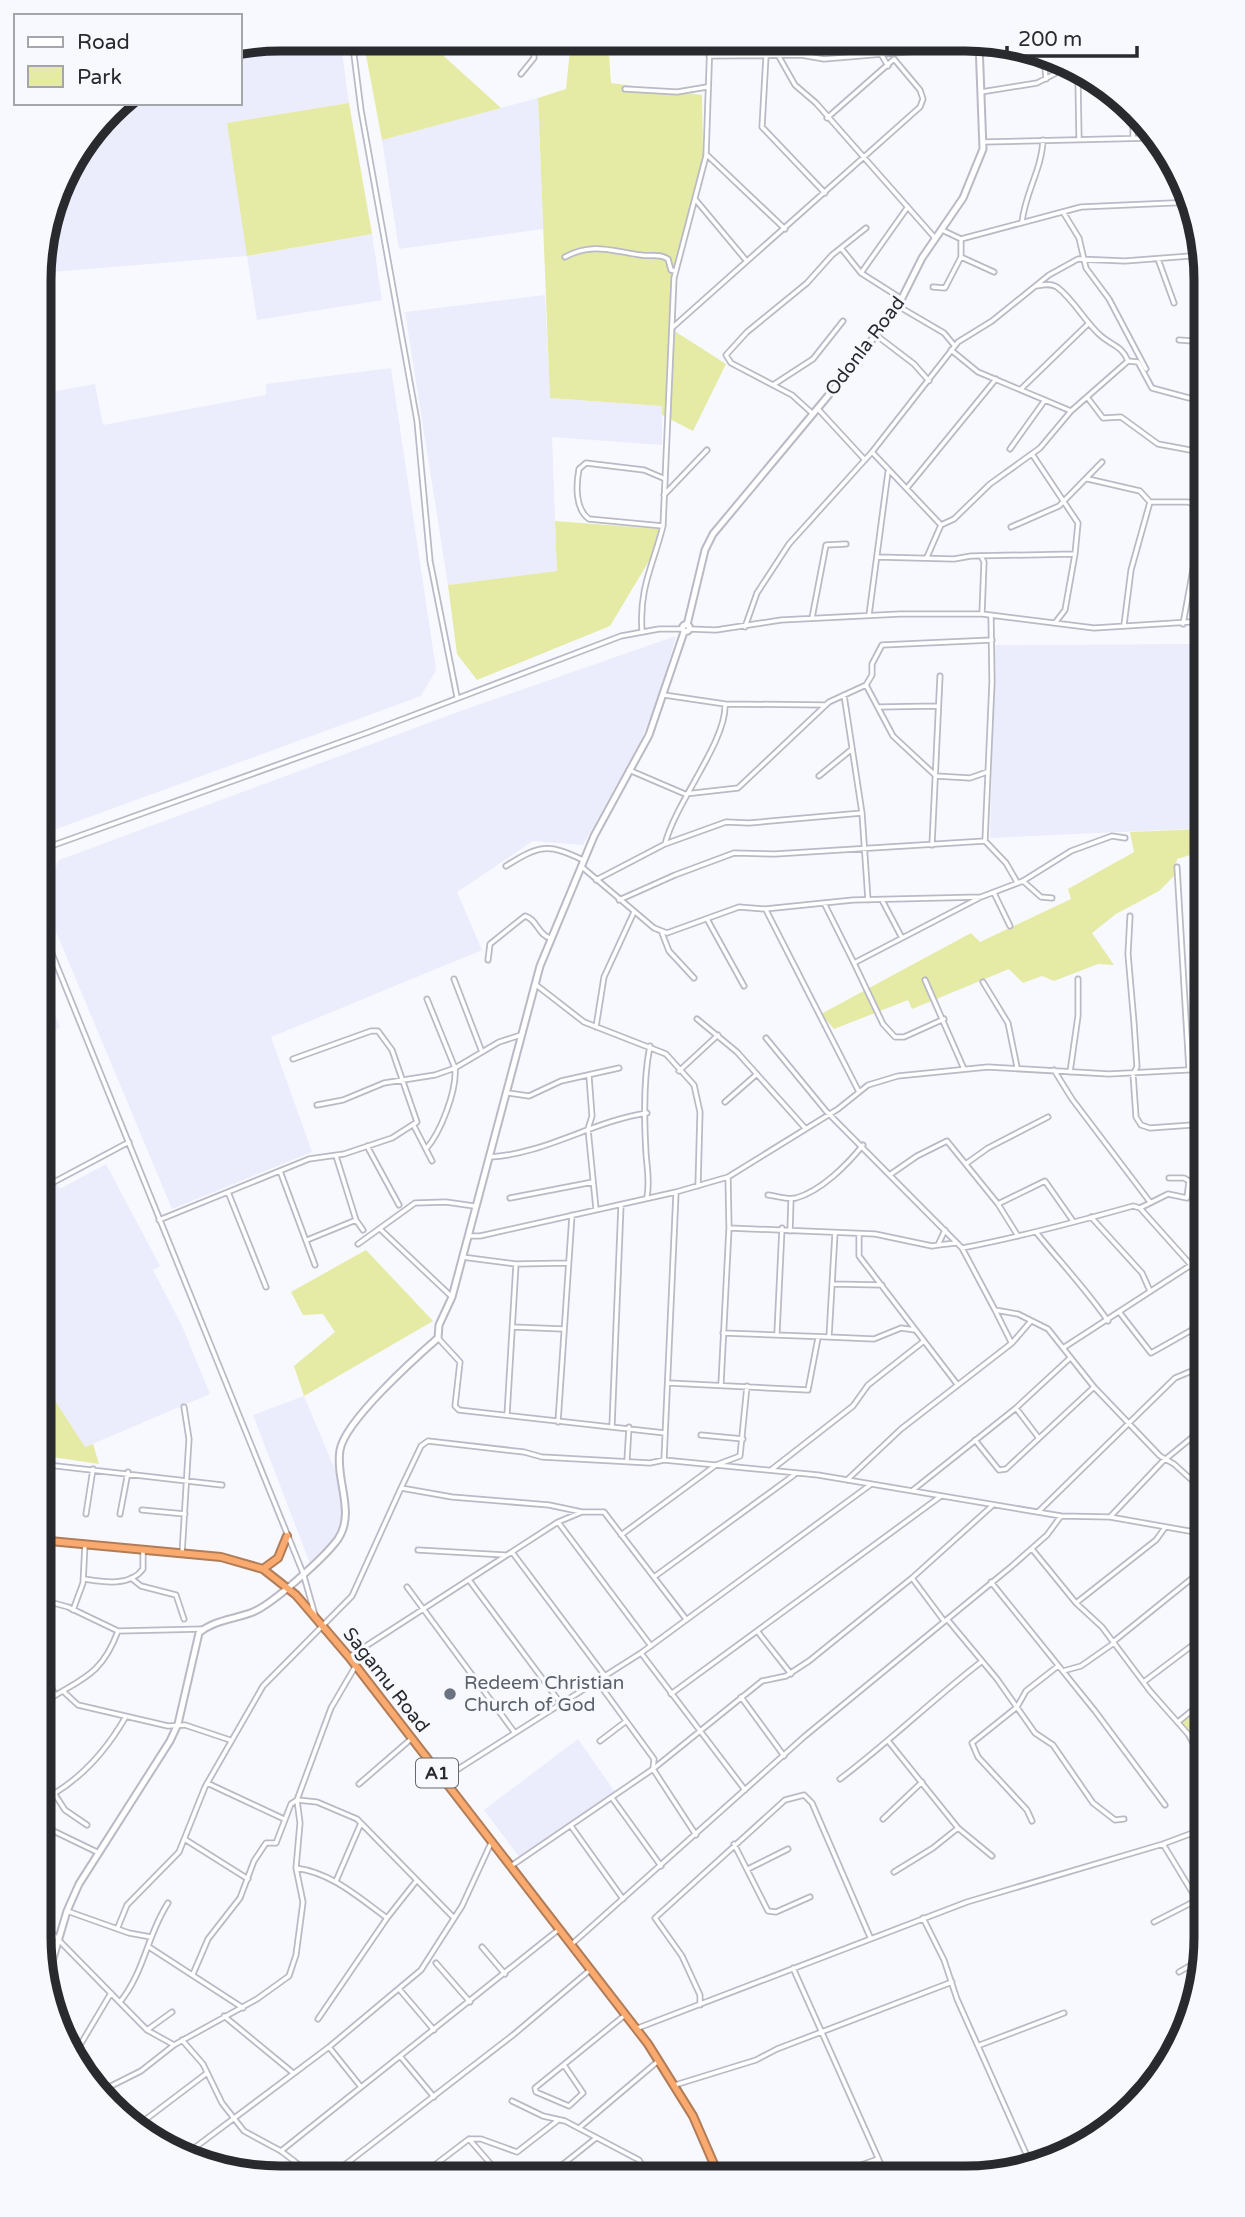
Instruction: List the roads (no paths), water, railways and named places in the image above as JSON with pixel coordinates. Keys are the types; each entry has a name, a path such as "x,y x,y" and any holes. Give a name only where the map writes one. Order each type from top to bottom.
{"highway":[{"path":"262,1569 278,1558 287,1536"},
{"name":"Sagamu Road","path":"51,1541 221,1557 262,1569 286,1586 324,1625 636,2028 693,2116 715,2166"}],"street":[{"path":"354,51 361,110 417,421 430,561 457,698"},
{"path":"521,74 534,58 534,51"},
{"path":"800,51 801,55"},
{"path":"642,631 643,583 654,559 663,526 662,497 675,271 706,154 709,52 801,55 824,59 857,55 894,56 915,51"},
{"name":"Odonla Road","path":"438,1338 439,1325 452,1297 474,1206 550,938 582,863 628,770 649,735 685,628 702,558 712,534 816,411 898,306 976,171 983,142 978,51"},
{"path":"881,54 889,65 900,67"},
{"path":"766,55 762,127 825,193"},
{"path":"778,55 795,85 816,103 935,238"},
{"path":"827,118 850,94 889,65 894,56"},
{"path":"673,327 922,104 920,90 894,56"},
{"path":"1045,65 1046,79"},
{"path":"981,92 1046,79 1060,71"},
{"path":"1072,77 1078,81 1079,139"},
{"path":"625,89 677,92 707,88"},
{"path":"1133,125 1133,138"},
{"path":"983,142 1144,138"},
{"path":"1022,222 1026,195 1040,163 1043,140"},
{"path":"706,154 785,229"},
{"path":"695,199 746,260"},
{"path":"942,230 961,239 1081,207 1181,203"},
{"path":"861,273 908,208"},
{"path":"1063,212 1079,238 1086,268 1109,299 1139,353 1153,388 1194,398"},
{"path":"865,460 816,411 732,363 726,355 866,228"},
{"path":"933,287 945,288 961,257 961,239"},
{"path":"565,257 584,247 596,246 640,255 659,255 668,259 671,270 675,271"},
{"path":"841,248 861,273 902,299"},
{"path":"961,257 994,272"},
{"path":"744,627 757,593 789,544 872,452 953,347 992,321 1049,275 1084,258 1116,261 1192,257"},
{"path":"1158,259 1174,303"},
{"path":"1033,287 1054,285 1088,324 1104,339 1121,348 1128,361"},
{"path":"898,306 944,332 953,347 977,371 1071,411"},
{"path":"774,385 813,359 843,321"},
{"path":"1022,388 1088,324"},
{"path":"876,335 914,364 929,381"},
{"path":"1179,340 1194,341"},
{"path":"927,557 941,525 954,519 990,484 1032,454 1056,432 1071,411 1128,361 1138,362 1146,372"},
{"path":"906,488 996,379"},
{"path":"1087,397 1103,418 1121,417 1158,444 1194,451"},
{"path":"1010,449 1045,400"},
{"path":"662,497 707,450"},
{"path":"872,452 888,472 941,525"},
{"path":"1032,454 1080,527 1065,610 1055,623"},
{"path":"1011,527 1065,501 1101,462"},
{"path":"663,478 644,470 586,463 579,469 577,484 579,506 589,519 663,526"},
{"path":"869,615 888,472"},
{"path":"1088,479 1140,491 1150,502 1188,502 1194,504"},
{"path":"1124,625 1131,570 1150,502"},
{"path":"812,618 826,545 846,544"},
{"path":"877,557 954,559 1075,554"},
{"path":"981,556 984,562 982,614"},
{"path":"984,562 989,556"},
{"path":"1183,624 1194,566"},
{"path":"51,846 642,631 744,627 781,620 869,615 982,614 1094,628 1194,623"},
{"path":"991,615 985,841 1006,863 1017,882"},
{"path":"628,770 685,794 738,788 826,705 866,685 872,675 872,664 886,643 943,644 992,640"},
{"path":"932,845 940,676"},
{"path":"866,685 893,736 936,776 970,778 987,772"},
{"path":"664,695 725,704 826,705"},
{"path":"844,695 862,813 868,900"},
{"path":"665,844 685,794 703,767 724,719 725,704"},
{"path":"878,707 937,706"},
{"path":"819,776 852,749"},
{"path":"596,880 665,844 726,822 750,823 862,813"},
{"path":"854,963 981,897 1023,881 1071,851 1112,836 1125,838"},
{"path":"620,900 675,874 734,853 866,849 985,841"},
{"path":"506,866 527,853 543,848 562,850 582,863 596,880 662,933 669,951 694,978"},
{"path":"1177,867 1189,1070"},
{"path":"1023,881 1041,897 1052,898"},
{"path":"994,893 1010,926"},
{"path":"662,933 739,907 765,909 824,902 981,897"},
{"path":"882,900 902,937"},
{"path":"824,902 883,1024 895,1037 904,1037 944,1019"},
{"path":"765,909 859,1092"},
{"path":"596,1027 604,977 634,912"},
{"path":"488,960 490,944 525,916 530,918 542,934 550,938"},
{"path":"1130,916 1128,954 1137,1067 1133,1074 1136,1117 1144,1128 1194,1125"},
{"path":"707,919 744,986"},
{"path":"51,962 130,1142 159,1220 303,1573 315,1615"},
{"path":"454,979 482,1052"},
{"path":"1070,1072 1077,1016 1078,979"},
{"path":"925,980 964,1069"},
{"path":"983,982 1008,1023 1017,1067"},
{"path":"535,984 580,1020 666,1054 694,1084 699,1103 698,1186"},
{"path":"426,1149 441,1123 455,1086 455,1068 427,999"},
{"path":"697,1018 757,1074 805,1128"},
{"path":"293,1059 374,1030 382,1034 392,1050 417,1116 414,1126 432,1161"},
{"path":"317,1105 343,1100 384,1083 404,1081 455,1068 508,1038 523,1034"},
{"path":"679,1071 718,1035"},
{"path":"766,1038 830,1113 962,1248 1012,1343"},
{"path":"647,1197 650,1181 646,1149 650,1046"},
{"path":"467,1236 480,1236 676,1192 728,1177 859,1092 881,1080 898,1076 1017,1067 1133,1074 1194,1070"},
{"path":"508,1093 528,1096 561,1081 619,1068"},
{"path":"1054,1070 1072,1099 1150,1202"},
{"path":"725,1102 757,1074"},
{"path":"589,1076 592,1116 588,1129 596,1209"},
{"path":"488,1157 508,1156 647,1112"},
{"path":"967,1163 988,1148 1048,1117"},
{"path":"159,1220 321,1155 336,1156 392,1138 414,1126"},
{"path":"891,1174 945,1141 967,1163 974,1178 998,1203 1018,1236"},
{"path":"51,1184 130,1142"},
{"path":"768,1195 791,1199 804,1195 830,1177 863,1145"},
{"path":"368,1146 399,1205"},
{"path":"336,1156 356,1220 363,1230"},
{"path":"279,1171 315,1265"},
{"path":"721,1384 729,1228 728,1177"},
{"path":"1140,1208 1168,1194 1187,1198 1189,1181 1184,1178 1169,1178"},
{"path":"998,1203 1045,1181 1073,1221"},
{"path":"510,1198 593,1182"},
{"path":"228,1192 266,1287"},
{"path":"664,1460 676,1192"},
{"path":"790,1231 791,1199"},
{"path":"358,1244 415,1203 446,1202 474,1206"},
{"path":"612,1426 621,1204"},
{"path":"962,1248 1003,1242 1133,1206 1140,1208 1194,1268"},
{"path":"558,1422 572,1215"},
{"path":"1100,1216 1100,1227"},
{"path":"1091,1217 1142,1273 1150,1291"},
{"path":"307,1240 356,1220"},
{"path":"729,1228 782,1228 790,1231 875,1234 938,1245 956,1242"},
{"path":"777,1333 782,1228"},
{"path":"380,1229 452,1297"},
{"path":"938,1245 945,1230"},
{"path":"1036,1232 1061,1265 1089,1293 1108,1321"},
{"path":"829,1337 835,1233"},
{"path":"859,1235 859,1256 957,1384"},
{"path":"462,1257 516,1264 568,1263"},
{"path":"507,1416 516,1264"},
{"path":"1063,1348 1191,1265"},
{"path":"872,1284 875,1277"},
{"path":"832,1284 881,1285"},
{"path":"995,1310 1018,1314 1048,1329 1094,1387 1165,1459 1194,1483"},
{"path":"1120,1313 1149,1353 1194,1329"},
{"path":"901,1328 902,1314"},
{"path":"847,1480 901,1429 1012,1343 1031,1321"},
{"path":"513,1327 563,1329"},
{"path":"723,1334 777,1333 817,1341 829,1337 881,1338 901,1328 915,1330"},
{"path":"51,1603 118,1630 203,1629 255,1611 303,1573 336,1541 345,1525 339,1457 345,1435 404,1367 438,1338 460,1362 456,1409 665,1433"},
{"path":"769,1471 853,1406 868,1385 924,1340"},
{"path":"669,1383 808,1390 817,1341"},
{"path":"913,1490 1016,1408 1066,1364 1069,1358"},
{"path":"1066,1364 1074,1362"},
{"path":"1038,1512 1175,1378 1194,1370"},
{"path":"621,1535 716,1465 740,1455 747,1386"},
{"path":"975,1440 1001,1470 1012,1465 1094,1387"},
{"path":"182,1554 189,1423 184,1407"},
{"path":"1016,1408 1038,1438"},
{"path":"627,1460 629,1427"},
{"path":"701,1435 743,1439"},
{"path":"1110,1517 1165,1459 1194,1436"},
{"path":"118,1927 127,1905 173,1861 186,1840 207,1783 263,1686 352,1596 421,1446 428,1440 529,1452 542,1457 650,1463 664,1460 787,1472 922,1491 1061,1516 1110,1517 1194,1533"},
{"path":"699,1463 703,1474"},
{"path":"51,1465 222,1485"},
{"path":"86,1514 93,1469"},
{"path":"120,1514 128,1472"},
{"path":"787,1472 789,1478"},
{"path":"654,1577 795,1474"},
{"path":"919,1484 922,1491"},
{"path":"442,1779 641,1653 870,1485"},
{"path":"401,1488 452,1497 549,1505 582,1512"},
{"path":"936,1494 936,1500"},
{"path":"671,1694 943,1495"},
{"path":"511,1866 653,1769 762,1681 791,1674 912,1577 994,1504"},
{"path":"1044,1505 1047,1514"},
{"path":"142,1510 185,1514"},
{"path":"349,1657 558,1522 582,1512 601,1510 686,1619"},
{"path":"570,1945 784,1756 1032,1549 1048,1535 1061,1516"},
{"path":"558,1522 650,1646"},
{"path":"1076,1603 1156,1540 1164,1529"},
{"path":"73,1610 83,1579 85,1544"},
{"path":"1032,1549 1076,1603 1114,1642 1178,1721 1194,1746"},
{"path":"418,1550 505,1555"},
{"path":"83,1579 114,1583 131,1577 143,1569 143,1551"},
{"path":"512,1552 605,1676"},
{"path":"131,1577 141,1586 173,1593 178,1598 184,1619"},
{"path":"912,1577 1012,1699 1035,1733 1062,1755 1093,1802 1115,1820 1124,1819"},
{"path":"1063,1671 1081,1666 1105,1650 1194,1577"},
{"path":"468,1579 562,1705"},
{"path":"991,1582 1165,1805"},
{"path":"407,1587 515,1733"},
{"path":"53,1961 67,1911 79,1884 170,1741 177,1724 196,1637 203,1629"},
{"path":"51,1698 94,1672 107,1659 118,1630"},
{"path":"758,1632 791,1674"},
{"path":"1144,1681 1194,1644"},
{"path":"1105,1650 1119,1650"},
{"path":"641,1653 700,1731 710,1749 745,1790"},
{"path":"840,1779 890,1742 903,1725 981,1662"},
{"path":"193,1974 208,1939 240,1898 264,1845 276,1843 284,1819 297,1800 331,1708 356,1666"},
{"path":"1032,1821 1027,1810 1000,1783 972,1746 973,1741 1017,1707 1021,1698 1058,1666"},
{"path":"597,1681 654,1759 653,1769 696,1835"},
{"path":"51,1686 55,1695"},
{"path":"64,1692 76,1704 125,1718 168,1726 177,1724 230,1740"},
{"path":"741,1698 784,1756"},
{"path":"1012,1699 1021,1698"},
{"path":"1178,1721 1194,1708"},
{"path":"55,1793 78,1779 98,1757 125,1718"},
{"path":"600,1741 625,1722"},
{"path":"359,1784 411,1739"},
{"path":"890,1742 958,1828 992,1856"},
{"path":"883,1819 923,1782"},
{"path":"207,1783 284,1819"},
{"path":"51,1788 65,1810 87,1825"},
{"path":"708,2002 700,1995 682,1956 655,1918 783,1801 807,1796 870,1937"},
{"path":"612,1798 661,1866"},
{"path":"297,1800 338,1809 361,1823 454,1918"},
{"path":"108,2088 141,2071 174,2045 243,2008 283,1982 294,1964 303,1902 296,1868 300,1823 297,1800"},
{"path":"336,1881 361,1823"},
{"path":"571,1826 623,1899"},
{"path":"894,1872 933,1849 958,1828"},
{"path":"51,1831 99,1853"},
{"path":"636,2028 923,1918 1194,1832"},
{"path":"186,1840 248,1879"},
{"path":"193,2149 400,1990 426,1963 454,1918 491,1841"},
{"path":"734,1844 770,1913 810,1897"},
{"path":"1163,1844 1194,1895"},
{"path":"748,1869 788,1849"},
{"path":"296,1868 319,1873 336,1881 387,1918"},
{"path":"318,2019 387,1918 417,1880"},
{"path":"1154,1923 1194,1902"},
{"path":"120,2002 139,1974 151,1937 168,1903"},
{"path":"67,1911 129,1933 151,1937"},
{"path":"923,1918 1028,2157"},
{"path":"281,2151 559,1929"},
{"path":"51,1932 148,2030 174,2045"},
{"path":"149,1947 243,2008"},
{"path":"482,1947 505,1974"},
{"path":"436,1963 470,2002"},
{"path":"1180,1972 1192,1965"},
{"path":"793,1968 881,2166"},
{"path":"343,2166 513,2035 590,1970"},
{"path":"675,2085 756,2060 777,2049 952,1982"},
{"path":"400,1990 434,2030"},
{"path":"79,2048 111,1993"},
{"path":"700,1995 700,2005"},
{"path":"148,2030 172,2012"},
{"path":"980,2045 1064,2013"},
{"path":"565,2065 583,2093 569,2106 535,2090 565,2065 625,2015"},
{"path":"224,2016 292,2072"},
{"path":"182,2040 207,2073 233,2117 251,2136 281,2151 301,2166"},
{"path":"329,2047 361,2087"},
{"path":"400,2056 434,2097"},
{"path":"579,2128 659,2061"},
{"path":"143,2121 207,2073"},
{"path":"512,2101 579,2128 643,2163 643,2166"},
{"path":"434,2166 470,2139 481,2139 517,2152 557,2121"},
{"path":"561,2166 596,2138"},
{"path":"470,2139 493,2166"},
{"path":"858,2166 878,2159"}],"place":[{"name":"Redeem Christian Church of God","path":"450,1694"}]}
